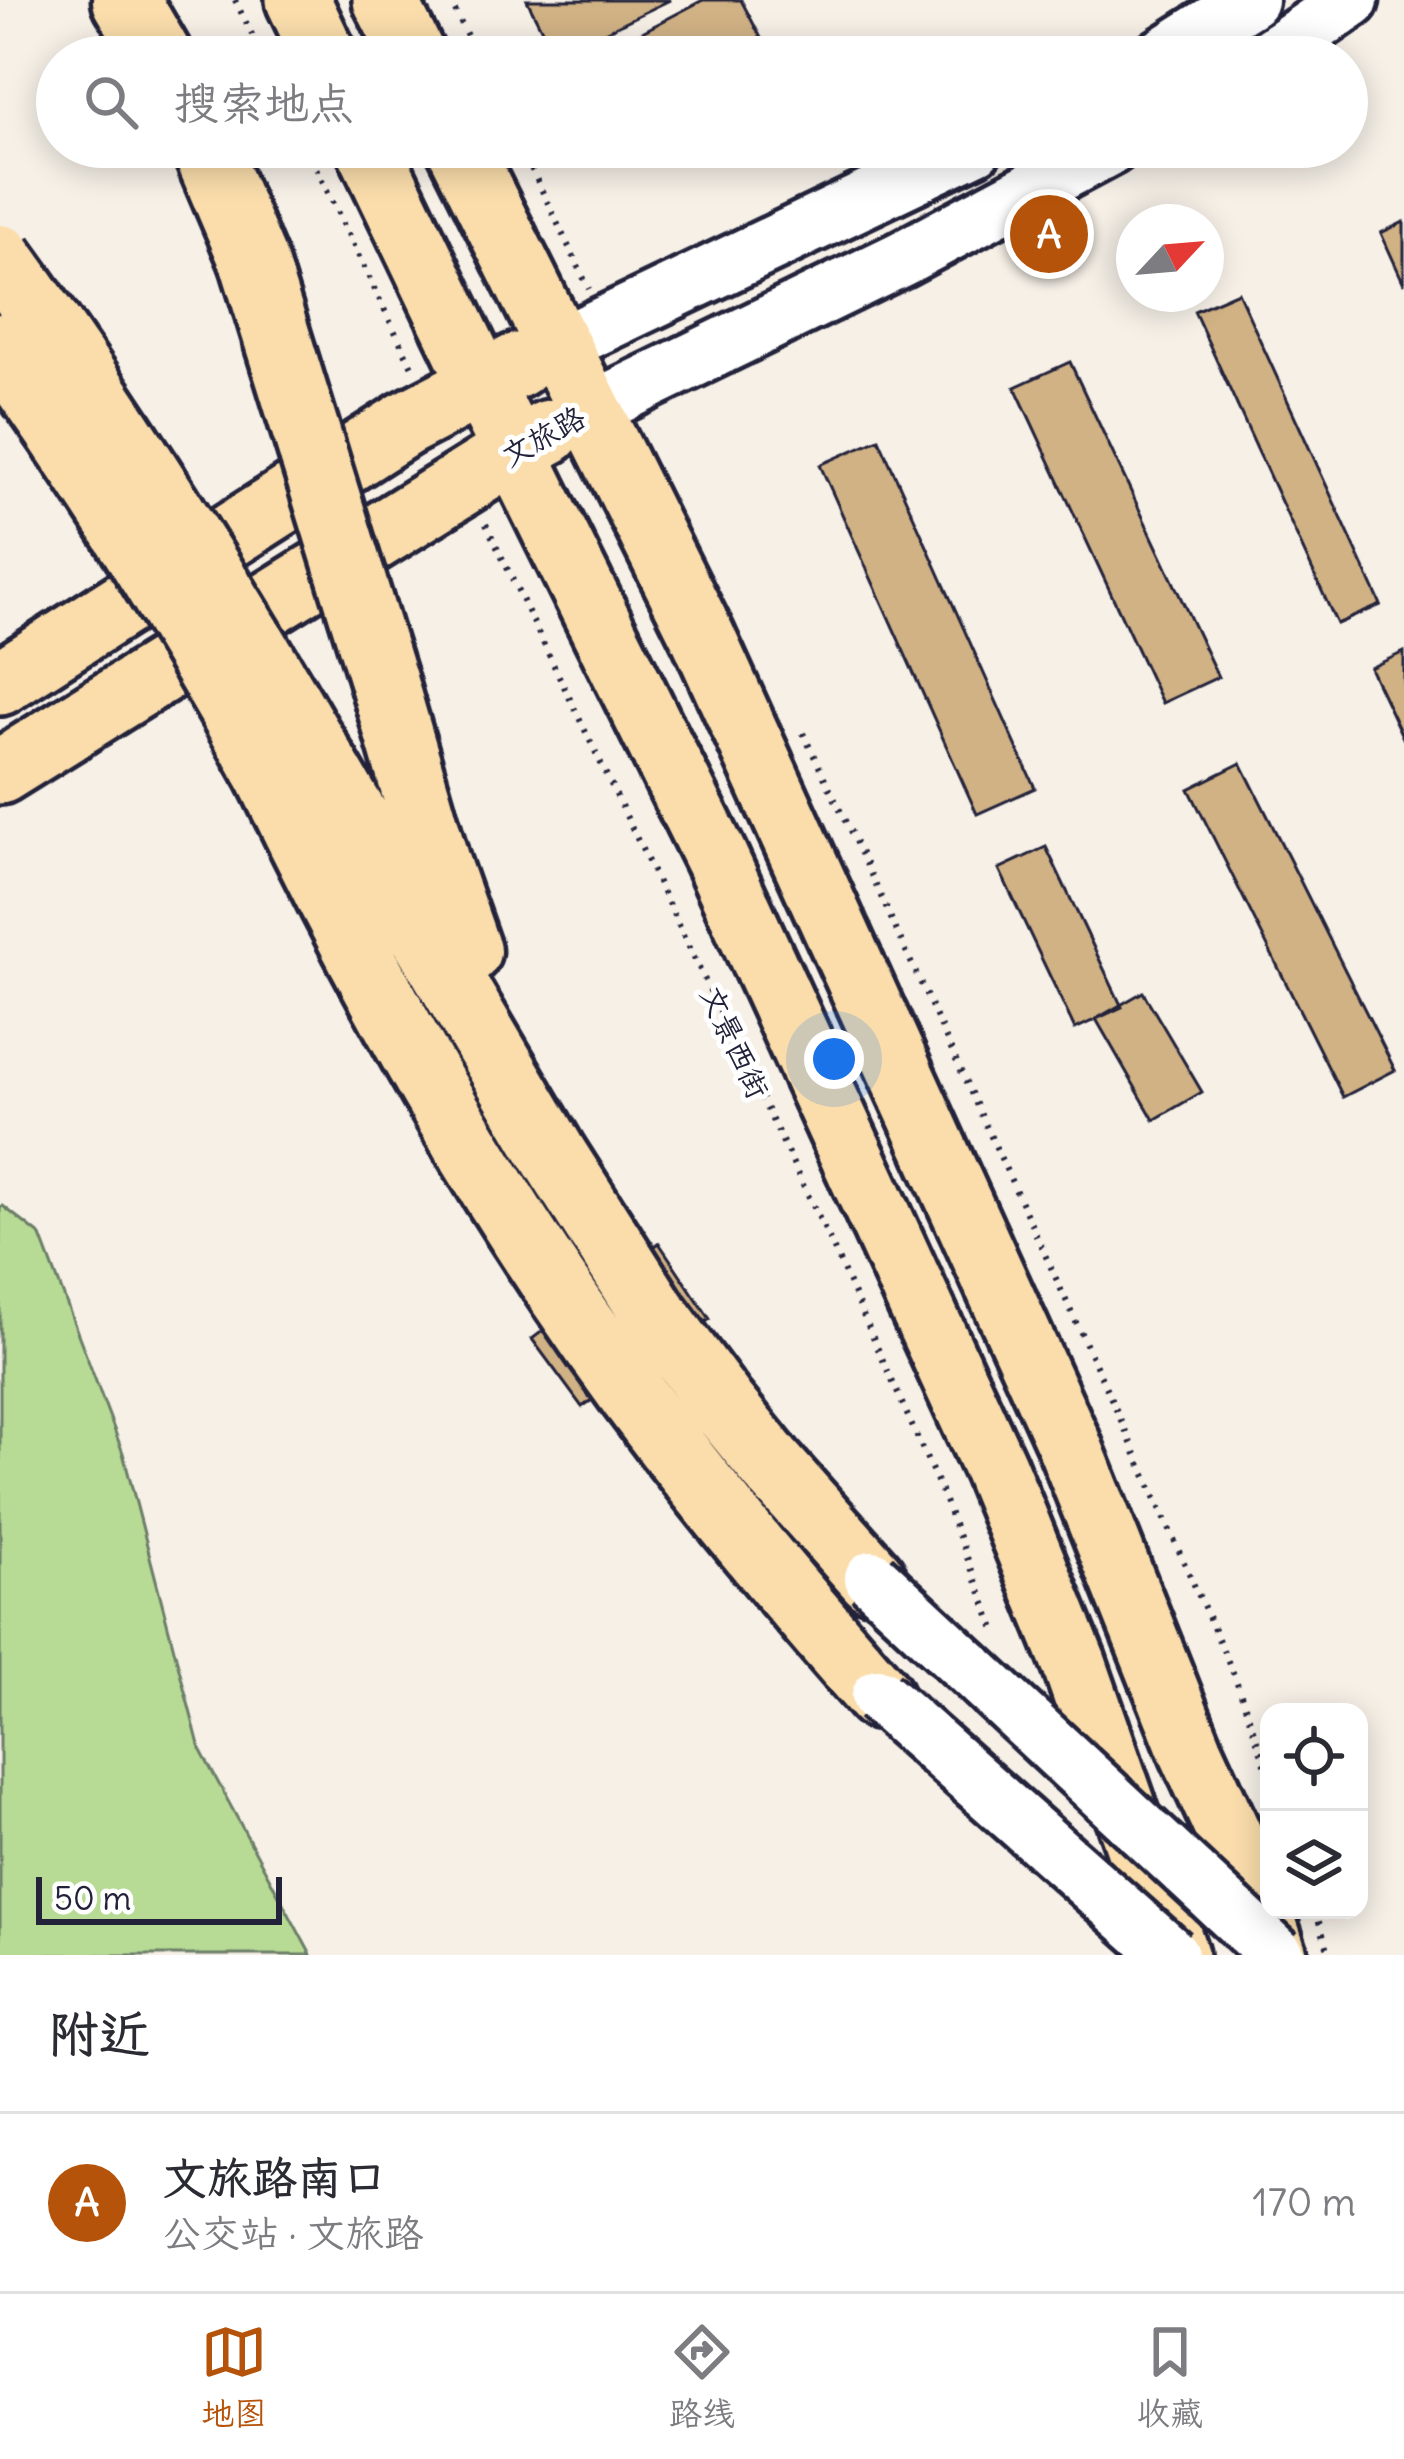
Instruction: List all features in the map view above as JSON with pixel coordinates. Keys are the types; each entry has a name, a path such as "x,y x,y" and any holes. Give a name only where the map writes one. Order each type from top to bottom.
{"highway":[{"path":"126,0 147,36"},
{"path":"215,168 253,260 436,863 518,1096"},
{"path":"0,258 176,516 293,763 318,876 423,1072 540,1262 641,1406 708,1494 879,1696"},
{"path":"0,347 87,471 212,673 293,763 518,1096 654,1313 747,1435 872,1579"}],"main road":[{"path":"298,0 315,36"},
{"path":"386,0 404,36"},
{"path":"1193,36 1250,0"},
{"path":"1299,36 1352,0"},
{"name":"文景西街","path":"375,168 456,396 716,858 995,1468 1074,1663 1167,1936"},
{"path":"469,168 703,638 1068,1442 1191,1751 1250,1880 1276,1955"},
{"path":"0,683 456,396 931,168"},
{"name":"文旅路","path":"0,772 491,465 590,410 901,259 1072,168"},
{"path":"872,1579 1276,1955"},
{"path":"879,1696 1167,1936"}],"path":[{"path":"235,0 253,36"},
{"path":"449,0 467,36"},
{"path":"319,168 456,396"},
{"name":"文景西街","path":"491,465 500,556 832,1244 941,1491 1002,1646"},
{"path":"1318,1919 1330,1955"}],"green space":[{"path":"3,1206 41,1236 123,1453 200,1749 311,1955 0,1955"}],"building":[{"path":"527,0 670,0 596,36 545,36"},
{"path":"703,0 741,0 760,36 635,36"},
{"path":"1404,222 1404,284 1381,233"},
{"path":"1238,292 1381,605 1337,624 1194,312 1224,312 1224,298"},
{"path":"1070,362 1218,677 1162,703 1015,387"},
{"path":"879,439 1035,788 977,814 820,465"},
{"path":"1404,652 1404,740 1370,668"},
{"path":"1241,763 1395,1070 1343,1097 1189,789"},
{"path":"1046,847 1122,1007 1075,1029 999,869"},
{"path":"1143,992 1202,1092 1154,1120 1096,1019"},
{"path":"659,1243 710,1319 582,1407 532,1339"}],"place":[{"name":"文旅路南口","path":"1049,234"}]}
